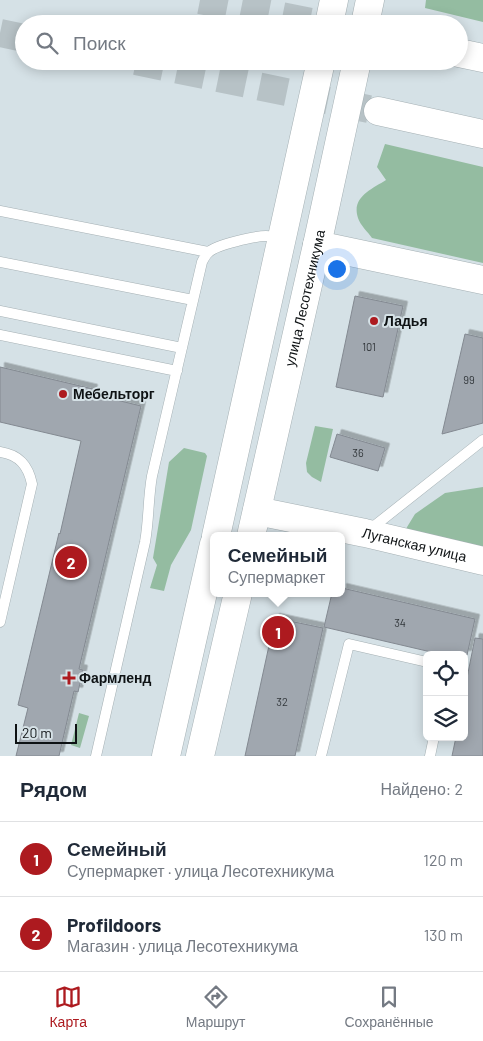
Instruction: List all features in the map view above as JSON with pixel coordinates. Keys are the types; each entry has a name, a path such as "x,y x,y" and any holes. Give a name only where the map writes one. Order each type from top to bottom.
{"main road":[{"path":"331,15 334,0"},
{"path":"367,15 370,0"},
{"path":"468,55 483,58"},
{"path":"217,532 319,70"},
{"name":"улица Лесотехникума","path":"254,524 355,70"},
{"path":"378,111 483,134"},
{"path":"317,245 483,280"},
{"name":"Луганская улица","path":"254,524 365,533 483,561"},
{"path":"166,756 210,562"},
{"path":"200,756 237,597"}],"lane":[{"path":"0,211 208,252"},
{"path":"96,756 145,542 151,484 202,262 208,252 217,248 260,236 282,238"},
{"path":"0,262 193,300"},
{"path":"0,311 182,348"},
{"path":"0,335 177,371"},
{"path":"365,533 483,440"},
{"path":"0,452 16,457 25,465 30,474 32,484 0,622"},
{"path":"321,756 349,644 423,661"},
{"path":"430,756 433,741"}],"green space":[{"path":"426,0 483,0 483,22 468,18 468,15 454,15 425,8"},
{"path":"385,144 483,167 483,263 372,238 362,226 359,221 357,204 364,194 386,180 377,167"},
{"path":"315,426 333,429 321,482 307,472 306,463"},
{"path":"184,448 205,453 207,456 191,530 171,565 164,591 150,588 157,565 153,558 169,462"},
{"path":"483,487 483,550 404,532 415,514 445,493"},
{"path":"79,713 89,716 80,748 71,745"}],"building":[{"path":"355,296 403,306 383,397 336,387"},
{"path":"465,334 483,338 483,423 442,434"},
{"path":"0,367 93,389 92,394 141,406 79,669 83,670 78,692 74,691 59,756 16,756 28,708 18,705 81,441 0,422"},
{"path":"337,434 385,448 378,471 330,457"},
{"path":"345,589 475,619 468,651 427,651 324,627 331,597 345,597"},
{"path":"275,618 323,628 295,756 245,756"},
{"path":"475,638 483,639 483,756 452,756 455,741 468,741 468,673"}],"tunnel":[{"path":"200,0 276,15"},
{"path":"0,33 15,36"},
{"path":"180,70 378,111"}],"place":[{"name":"Ладья","path":"374,321"},
{"name":"Мебельторг","path":"63,394"},
{"name":"Profildoors","path":"71,562"},
{"name":"Семейный","path":"278,632"},
{"name":"Фармленд","path":"69,678"}]}
